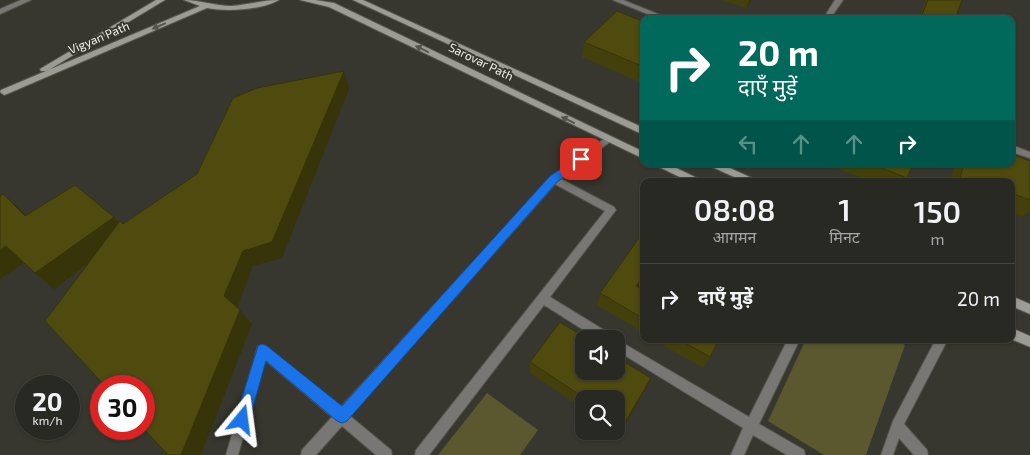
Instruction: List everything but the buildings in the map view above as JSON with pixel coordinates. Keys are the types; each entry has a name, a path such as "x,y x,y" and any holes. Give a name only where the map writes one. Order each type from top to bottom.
{"main road":[{"name":"Vigyan Path","path":"2,93 161,0"},
{"path":"188,0 204,7 246,8 275,0"},
{"name":"Sarovar Path","path":"304,0 331,5 640,154"},
{"name":"Sarovar Path","path":"357,0 640,130"},
{"name":"Vigyan Path","path":"2,93 204,7"},
{"path":"666,167 690,178"},
{"path":"720,167 744,178"},
{"path":"1015,303 1030,309"},
{"path":"1015,335 1030,342"}],"street":[{"path":"0,12 27,0"},
{"path":"617,0 656,15"},
{"path":"829,15 839,0"},
{"path":"307,455 554,179 608,139"},
{"path":"1015,149 1030,155"},
{"path":"421,455 611,210 554,179"},
{"path":"543,299 593,330"},
{"path":"737,455 792,343"},
{"path":"887,455 897,425 940,343"},
{"path":"625,349 799,455"},
{"path":"232,455 262,350 386,455"},
{"path":"897,425 922,455"}],"shaded area":[{"path":"804,343 901,343 905,345 866,455 824,455 768,421"},
{"path":"487,393 538,430 520,455 438,455"}],"route":[{"path":"242,420 262,350 342,416 554,179 581,159"}]}
